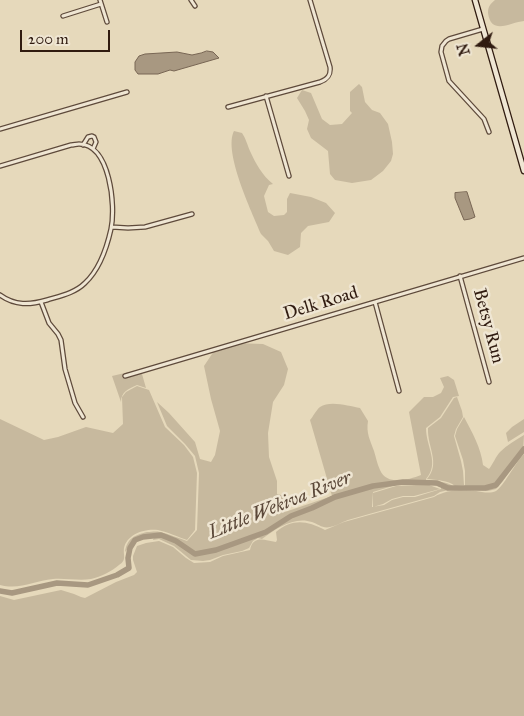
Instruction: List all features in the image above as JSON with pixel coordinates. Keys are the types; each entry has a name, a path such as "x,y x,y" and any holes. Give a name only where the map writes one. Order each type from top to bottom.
{"street":[{"path":"100,0 107,22"},
{"path":"191,0 195,6"},
{"path":"228,108 320,82 329,76 330,67 310,0"},
{"path":"475,0 524,171"},
{"path":"63,16 101,4"},
{"path":"483,29 448,39 442,46 441,52 449,80 484,119 489,132"},
{"path":"0,129 127,92"},
{"path":"266,96 289,176"},
{"path":"83,145 88,137 94,137 96,142 93,150"},
{"path":"0,166 71,145 83,145 93,150 104,163 113,205 112,227 103,255 92,276 78,290 41,302 26,304 18,304 0,295"},
{"path":"112,227 145,227 192,214"},
{"name":"Delk Road","path":"126,376 524,258"},
{"name":"Betsy Run","path":"460,276 489,382"},
{"path":"41,302 48,323 61,340 65,369 75,403 83,417"},
{"path":"375,302 399,391"}],"shaded area":[{"path":"495,0 524,0 524,21 502,26 493,24 488,11"},
{"path":"207,51 213,52 219,58 158,74 138,74 135,70 135,62 139,56 145,54 177,52 192,55"},
{"path":"359,84 362,87 365,102 372,110 380,113 388,124 393,154 391,161 383,171 371,180 352,183 335,180 330,174 328,151 311,138 307,129 309,120 297,98 302,90 311,93 322,119 330,125 342,124 352,113 350,111 350,92"},
{"path":"234,131 242,133 257,165 273,184 269,185 264,196 268,212 274,216 284,215 287,212 287,199 290,193 311,197 326,203 335,213 329,222 308,226 301,233 300,247 288,255 274,251 261,234 235,167 232,153"},
{"path":"467,192 475,217 464,220 455,198 455,193"},
{"path":"234,343 263,344 281,352 288,369 284,385 273,402 268,433 269,457 277,481 277,494 285,496 287,505 285,512 332,496 310,420 319,408 324,405 340,404 360,408 368,421 369,436 380,470 383,475 393,480 410,479 421,475 409,412 424,397 433,397 441,393 444,387 440,378 448,376 454,380 459,396 453,397 440,417 426,428 432,467 426,480 444,482 454,487 465,486 463,460 455,436 464,417 478,446 483,465 489,469 500,452 524,435 523,452 496,489 488,491 453,489 348,520 334,526 323,527 306,521 292,522 279,527 262,539 258,538 253,541 249,548 210,560 191,560 174,546 159,539 153,540 154,537 150,534 133,543 125,552 130,540 143,533 160,532 187,541 197,530 199,473 195,456 167,426 157,402 195,442 200,459 211,462 215,455 220,431 204,366 214,351","holes":["430,484 441,487 441,489 415,497 403,497 392,500 384,505 372,507 373,492 396,485"]},
{"path":"129,372 142,374 146,388 137,385 131,388 124,393 121,402 112,376"},
{"path":"137,386 149,390 165,427 184,445 193,457 197,473 195,530 187,540 158,530 137,533 126,543 124,560 110,572 95,578 82,580 53,579 27,585 0,585 0,419 44,440 86,427 113,433 123,424 122,397 126,392"},
{"path":"457,397 463,417 454,436 461,461 464,485 455,486 445,481 427,479 433,467 428,428 441,418 454,398"},
{"path":"524,419 524,432 508,442 506,433"},
{"path":"524,454 524,716 0,716 0,596 14,600 61,590 85,598 134,575 137,572 133,556 137,546 146,543 159,541 173,547 194,563 210,562 223,556 250,550 251,545 256,540 276,542 276,532 294,523 306,523 325,530 344,522 434,497 449,491 494,492 499,489"},
{"path":"429,485 440,489 414,496 403,496 373,507 373,493 396,486"}],"waterway":[{"name":"Little Wekiva River","path":"0,591 12,593 57,583 88,585 117,575 129,568 130,548 135,540 143,537 161,535 176,541 195,554 216,550 266,532 291,516 335,497 373,486 403,482 437,483 448,488 485,488 496,485 524,449"}]}
